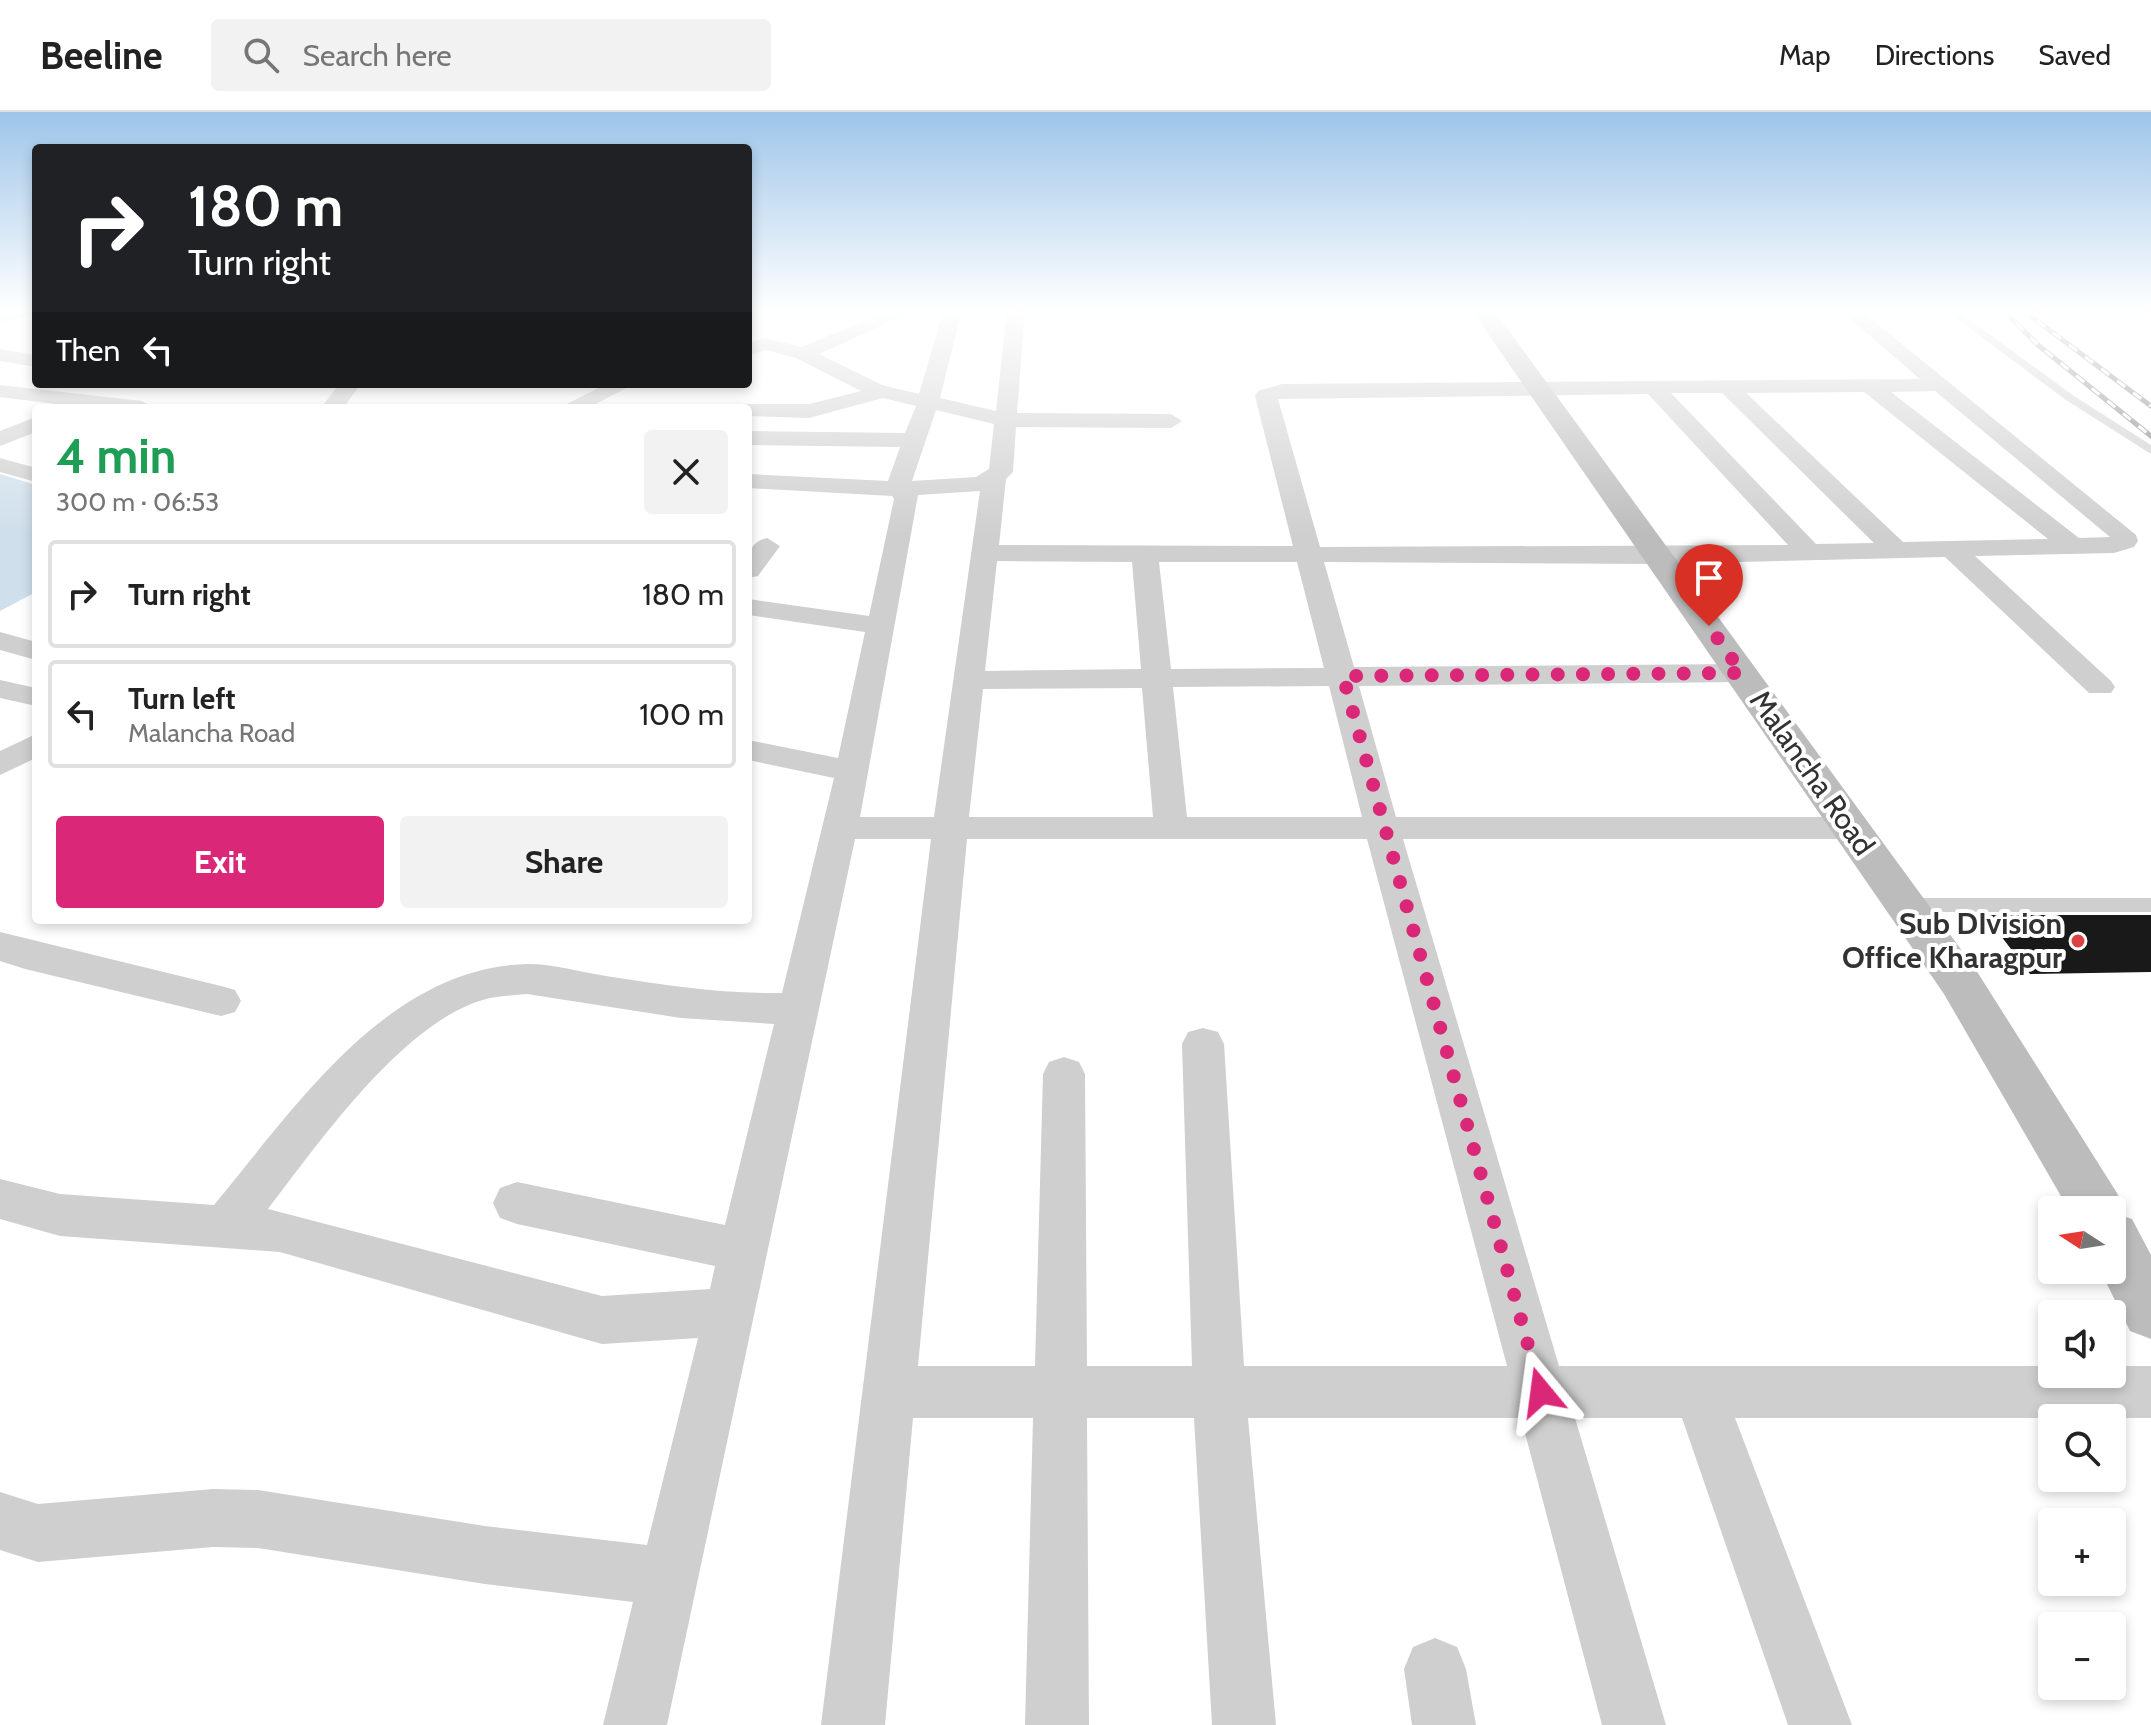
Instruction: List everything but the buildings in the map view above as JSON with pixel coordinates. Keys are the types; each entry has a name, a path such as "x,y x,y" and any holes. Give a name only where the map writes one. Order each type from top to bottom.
{"main road":[{"name":"Malancha Road","path":"1536,384 1960,982 2091,1196"},
{"name":"Malancha Road","path":"2126,1257 2151,1312"}],"street":[{"path":"866,384 882,392 1007,420 1171,421"},
{"path":"897,489 933,384"},
{"path":"853,1725 892,1392 950,828 994,480 1001,472 1010,384"},
{"path":"985,553 1145,553 1310,554 1659,556 2114,545 2125,541 2123,535 1942,385 1282,390 1266,396 1310,554 1343,676 1382,828 1634,1725"},
{"path":"1870,386 2072,545"},
{"path":"81,404 113,388"},
{"path":"579,404 614,388"},
{"path":"1729,388 1895,549"},
{"path":"1655,389 1808,551"},
{"path":"0,391 73,404"},
{"path":"752,409 809,411 882,392"},
{"path":"0,439 32,426"},
{"path":"752,438 914,440"},
{"path":"0,465 32,474"},
{"path":"752,481 897,489 962,487 994,480"},
{"path":"635,1725 840,828 906,499 905,493 897,489"},
{"path":"752,565 767,546"},
{"path":"1950,547 2100,687"},
{"path":"1145,553 1171,828"},
{"path":"752,608 881,626"},
{"path":"0,641 32,650"},
{"path":"969,680 1742,673"},
{"path":"0,689 32,696"},
{"path":"0,765 32,746"},
{"path":"752,751 852,771"},
{"path":"840,828 1850,828"},
{"path":"0,946 25,955 221,1001"},
{"path":"227,1224 383,1042 427,1009 473,987 529,979 693,1006 752,1010 798,1008"},
{"path":"1203,1044 1219,1391 1244,1725"},
{"path":"1057,1725 1063,1392 1064,1074"},
{"path":"0,1199 60,1215 227,1224 280,1231 602,1320 641,1320 729,1311"},
{"path":"517,1203 743,1250"},
{"path":"892,1392 2151,1392"},
{"path":"1699,1392 1820,1725"},
{"path":"0,1521 38,1533 213,1518 258,1519 485,1555 668,1577"}],"lane":[{"path":"2051,384 2151,450"},
{"path":"1906,905 2151,905"}],"water":[{"path":"0,474 32,484 32,594 0,611"}],"railway":[{"path":"2087,384 2151,436"},
{"path":"2122,384 2151,406"}],"place":[{"name":"Sub DIvision Office Kharagpur","path":"2078,941"}],"route":[{"path":"1541,1392 1343,676 1742,673 1709,626"}]}
